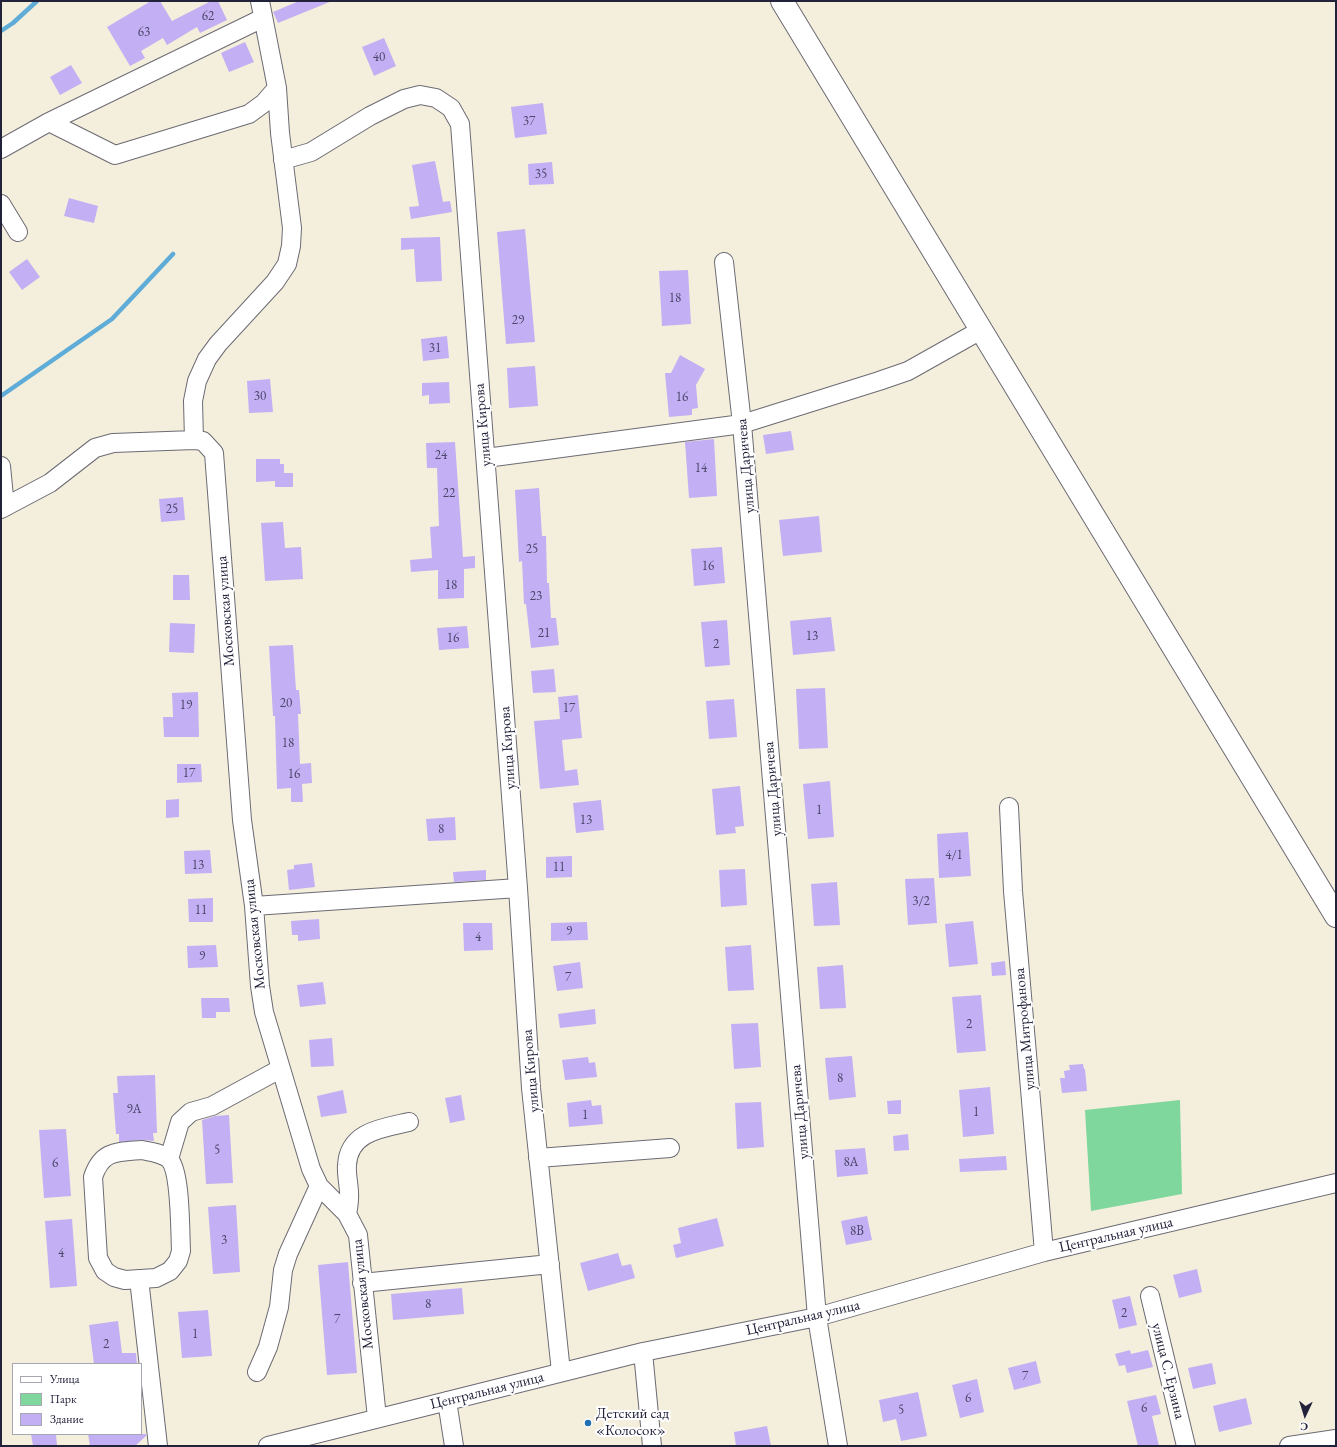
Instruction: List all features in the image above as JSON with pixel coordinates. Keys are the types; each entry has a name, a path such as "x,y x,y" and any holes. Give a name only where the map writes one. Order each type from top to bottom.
{"main road":[{"path":"782,1 1336,916"}],"street":[{"path":"1,148 261,9 277,88 280,133 292,228 292,246 287,264 275,282 206,359 197,381 193,401 194,440 113,443 95,448 50,483 3,508 1,466"},
{"path":"49,122 115,154 249,114 264,103 277,88"},
{"name":"улица Кирова","path":"283,160 311,152 370,116 404,99 420,96 436,98 451,108 460,124 518,888 531,1088 561,1372"},
{"path":"249,114 280,133"},
{"path":"1,204 18,232"},
{"name":"улица Даричева","path":"724,262 742,424 817,1316 838,1446"},
{"path":"486,458 742,424 908,371 980,330"},
{"name":"Московская улица","path":"194,440 203,441 214,453 242,820 254,906 260,986 264,1012 311,1169 319,1186 347,1214 358,1235 377,1418"},
{"name":"улица Митрофанова","path":"1009,807 1013,891 1044,1252"},
{"path":"254,906 518,888"},
{"path":"168,1159 180,1122 191,1112 212,1106 280,1069"},
{"path":"347,1214 349,1199 346,1165 350,1151 358,1139 372,1130 409,1122"},
{"path":"538,1158 670,1148"},
{"path":"142,1150 157,1153 168,1159 176,1171 181,1251 178,1261 170,1270 156,1278 139,1279 125,1280 114,1277 105,1271 98,1258 93,1177 97,1165 105,1157 116,1152 142,1150"},
{"name":"Центральная улица","path":"268,1446 643,1352 817,1316 1044,1252 1336,1183"},
{"path":"257,1372 268,1347 279,1307 283,1270 288,1254 319,1186"},
{"path":"362,1283 550,1264"},
{"path":"139,1279 158,1446"},
{"name":"улица С. Ерзина","path":"1150,1296 1186,1446"},
{"path":"643,1352 652,1446"},
{"path":"447,1401 454,1446"},
{"path":"1289,1446 1336,1440"}],"green space":[{"path":"1180,1100 1182,1194 1091,1211 1085,1110"}],"building":[{"path":"151,1 160,1 172,21 211,1 218,1 227,20 200,33 197,27 167,45 163,38 141,51 145,58 130,66 107,27"},
{"path":"299,1 332,1 278,23 273,12"},
{"path":"384,38 396,66 374,76 362,47"},
{"path":"245,42 254,62 229,72 221,53"},
{"path":"71,65 82,83 60,95 50,77"},
{"path":"543,103 547,134 515,138 511,107"},
{"path":"435,161 443,202 450,201 452,212 411,219 409,207 419,206 412,165"},
{"path":"552,162 554,184 529,185 528,164"},
{"path":"69,198 98,206 94,223 64,216"},
{"path":"525,229 535,342 506,344 497,232"},
{"path":"440,237 442,281 416,282 414,249 401,250 401,238"},
{"path":"27,259 40,277 22,290 9,272"},
{"path":"688,270 691,324 662,326 659,271"},
{"path":"447,336 449,358 423,361 421,339"},
{"path":"680,355 705,369 696,385 698,408 692,409 692,415 669,417 665,373 671,373"},
{"path":"535,366 538,406 509,408 507,368"},
{"path":"270,379 273,412 249,413 247,381"},
{"path":"449,382 450,403 429,404 429,395 422,396 422,383"},
{"path":"791,431 794,450 766,454 763,435"},
{"path":"714,439 717,496 689,498 685,442"},
{"path":"455,442 463,557 475,556 475,568 464,569 464,598 438,599 438,570 411,572 410,560 432,558 430,527 439,526 437,468 427,468 426,443"},
{"path":"256,459 280,459 280,464 284,464 284,473 293,473 293,487 275,487 275,481 256,482"},
{"path":"539,488 542,536 546,536 547,583 549,583 551,618 556,618 559,645 531,648 526,604 524,604 522,561 519,562 515,490"},
{"path":"183,497 185,520 161,522 159,499"},
{"path":"819,516 822,552 783,556 779,520"},
{"path":"283,522 285,548 301,547 303,579 265,581 261,523"},
{"path":"722,547 725,583 694,586 691,549"},
{"path":"173,575 189,575 190,600 173,600"},
{"path":"831,617 835,651 793,655 790,621"},
{"path":"727,620 730,665 705,667 701,622"},
{"path":"170,623 195,624 194,653 169,652"},
{"path":"467,626 469,648 439,650 437,628"},
{"path":"293,645 296,690 299,690 301,714 298,714 300,764 311,763 312,783 302,784 303,802 291,802 291,788 277,789 275,716 273,716 269,646"},
{"path":"554,669 556,692 533,693 531,671"},
{"path":"825,688 828,748 799,749 796,689"},
{"path":"198,692 199,737 164,737 163,717 173,717 172,693"},
{"path":"578,695 582,738 562,740 565,771 577,769 579,785 540,789 534,721 560,719 558,697"},
{"path":"734,699 737,737 709,739 706,701"},
{"path":"177,764 201,764 202,782 177,783"},
{"path":"830,781 834,837 808,839 803,784"},
{"path":"740,786 744,826 735,827 736,833 716,835 712,789"},
{"path":"179,799 179,817 166,818 166,800"},
{"path":"601,800 604,830 576,833 573,803"},
{"path":"455,817 456,840 428,841 426,819"},
{"path":"968,832 971,876 939,878 937,834"},
{"path":"210,850 212,873 185,874 184,851"},
{"path":"572,856 572,877 546,878 546,857"},
{"path":"312,863 315,887 289,890 287,870 294,869 294,865"},
{"path":"745,869 747,905 721,907 719,870"},
{"path":"486,870 486,880 454,882 453,872"},
{"path":"934,878 937,923 908,925 905,879"},
{"path":"837,882 840,925 814,926 811,884"},
{"path":"213,898 213,922 189,922 188,899"},
{"path":"319,919 320,939 298,941 298,935 292,935 291,921"},
{"path":"973,921 978,964 949,967 945,924"},
{"path":"587,922 588,940 551,941 551,923"},
{"path":"463,923 492,923 493,950 464,951"},
{"path":"216,945 218,967 188,968 187,946"},
{"path":"751,945 754,990 728,991 725,947"},
{"path":"1005,961 1006,975 992,976 991,963"},
{"path":"580,962 583,988 557,991 553,966"},
{"path":"843,965 846,1008 820,1009 817,967"},
{"path":"323,982 326,1004 300,1007 297,985"},
{"path":"981,995 986,1051 957,1053 952,997"},
{"path":"201,998 229,998 230,1012 216,1012 216,1018 202,1018"},
{"path":"595,1009 596,1024 560,1028 558,1014"},
{"path":"758,1023 761,1067 734,1069 731,1024"},
{"path":"332,1038 334,1066 311,1067 309,1040"},
{"path":"852,1056 856,1097 829,1100 825,1058"},
{"path":"588,1057 589,1063 595,1062 597,1077 565,1080 562,1060"},
{"path":"1083,1064 1085,1069 1087,1091 1062,1093 1060,1078 1065,1078 1064,1071 1070,1070 1069,1065"},
{"path":"155,1075 157,1133 153,1133 154,1141 141,1140 119,1142 119,1134 116,1134 113,1093 118,1093 117,1076"},
{"path":"990,1087 994,1134 963,1137 959,1090"},
{"path":"343,1090 347,1113 321,1117 317,1096"},
{"path":"461,1095 465,1120 450,1123 445,1098"},
{"path":"591,1100 592,1106 601,1105 603,1124 569,1127 567,1103"},
{"path":"901,1100 901,1114 888,1114 887,1101"},
{"path":"761,1102 764,1147 737,1149 735,1103"},
{"path":"229,1115 233,1183 206,1184 202,1120 215,1116"},
{"path":"66,1129 71,1196 44,1198 39,1130"},
{"path":"908,1134 909,1150 894,1151 893,1136"},
{"path":"865,1148 868,1174 837,1177 835,1150"},
{"path":"1006,1156 1007,1170 960,1172 959,1159"},
{"path":"236,1205 240,1272 213,1274 208,1207"},
{"path":"867,1216 872,1240 846,1245 841,1221"},
{"path":"717,1218 724,1246 676,1258 673,1245 681,1243 678,1228"},
{"path":"72,1219 77,1286 50,1288 45,1221"},
{"path":"618,1253 622,1266 631,1264 635,1278 588,1291 580,1263"},
{"path":"348,1262 357,1373 327,1375 318,1265"},
{"path":"1197,1269 1202,1292 1179,1298 1173,1275"},
{"path":"462,1288 464,1314 393,1320 391,1294"},
{"path":"1130,1296 1137,1325 1119,1329 1112,1300"},
{"path":"208,1310 212,1356 182,1358 178,1312"},
{"path":"118,1321 122,1353 136,1353 137,1363 94,1363 89,1325"},
{"path":"1130,1350 1131,1354 1148,1350 1153,1367 1127,1373 1125,1365 1119,1366 1115,1354"},
{"path":"1036,1361 1041,1383 1014,1390 1008,1368"},
{"path":"1212,1363 1216,1384 1193,1389 1188,1368"},
{"path":"977,1379 984,1412 960,1418 952,1385"},
{"path":"918,1392 927,1436 901,1441 896,1419 883,1422 879,1400"},
{"path":"1156,1395 1161,1414 1152,1416 1159,1446 1138,1446 1127,1401"},
{"path":"1246,1398 1252,1424 1219,1432 1213,1406"},
{"path":"767,1426 771,1446 736,1446 734,1432"},
{"path":"146,1434 146,1436 135,1446 90,1446 88,1435"},
{"path":"31,1435 56,1435 57,1446 33,1446"}],"waterway":[{"path":"1,31 13,23 37,1"},
{"path":"1,396 112,319 173,254"}],"place":[{"name":"Детский сад «Колосок»","path":"588,1423"}]}
